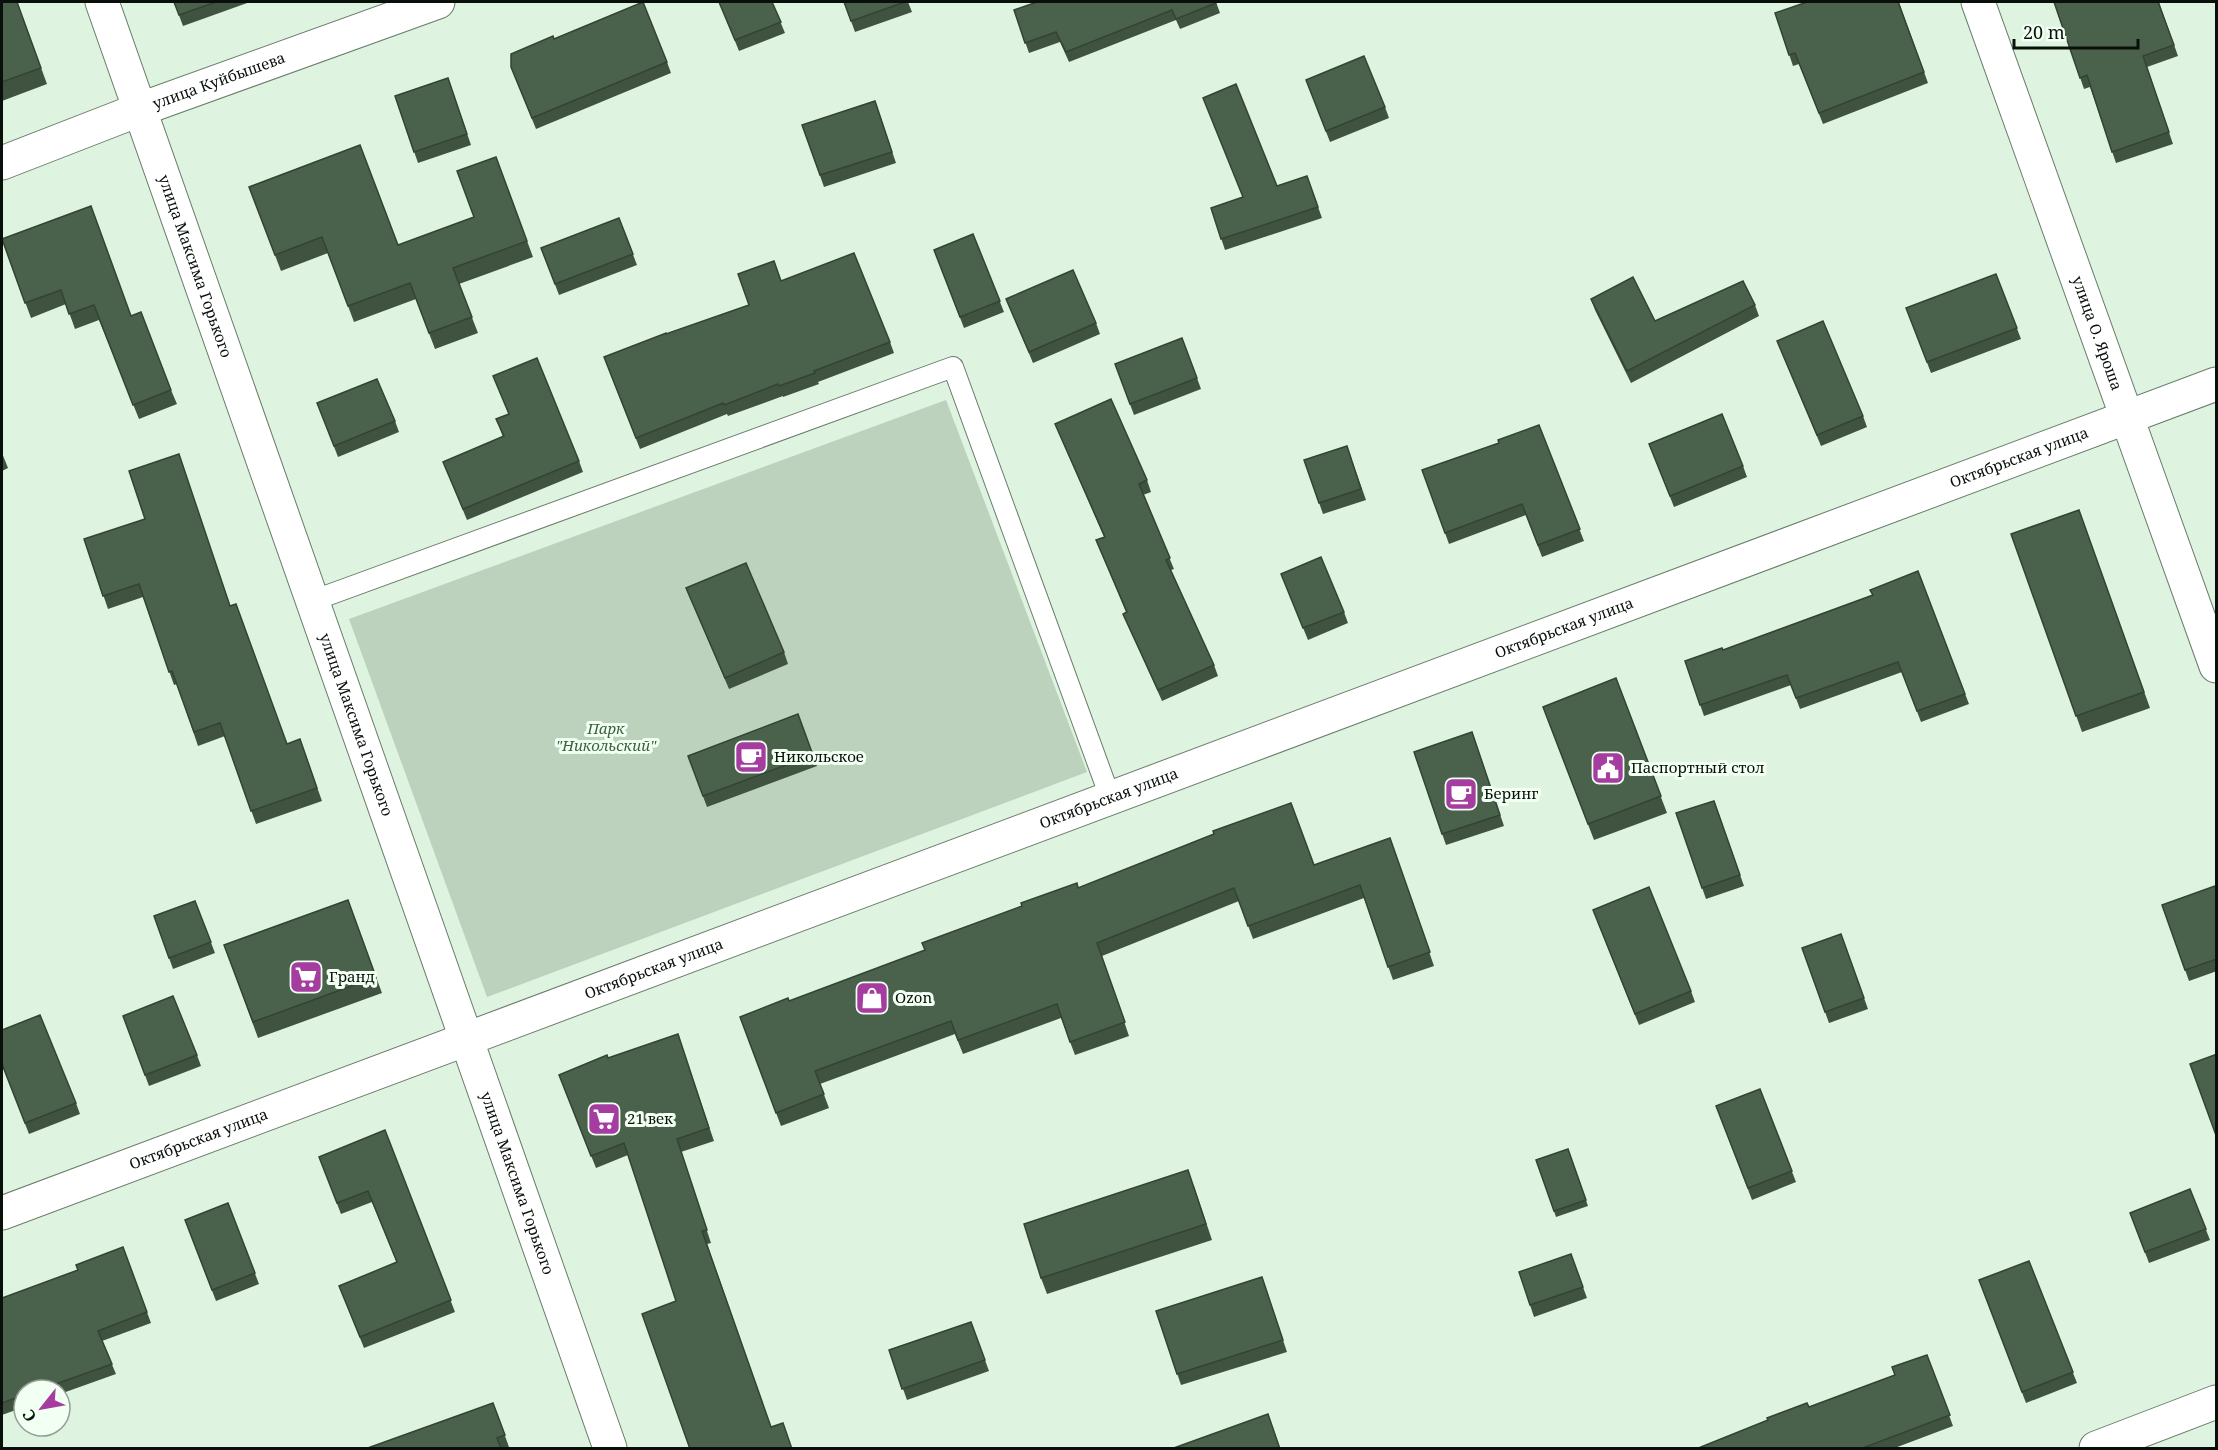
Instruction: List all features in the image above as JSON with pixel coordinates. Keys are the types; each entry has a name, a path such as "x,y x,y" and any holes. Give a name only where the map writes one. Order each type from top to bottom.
{"main road":[{"name":"улица Максима Горького","path":"102,2 610,1449"},
{"name":"улица Куйбышева","path":"2,163 141,109 438,2"},
{"name":"улица О. Яроша","path":"1978,2 2217,666"},
{"name":"Октябрьская улица","path":"2,1213 2217,384"},
{"path":"2096,1449 2217,1402"}],"lane":[{"path":"312,602 953,367 1110,797"}],"green space":[{"name":"Парк \"Никольский\"","path":"946,400 1087,772 487,997 349,619"}],"building":[{"path":"2,2 17,2 41,68 2,82"},
{"path":"174,2 216,2 179,15"},
{"path":"643,2 667,62 532,118 511,67 511,54 553,36 554,39"},
{"path":"719,2 772,2 781,22 735,40"},
{"path":"844,2 905,2 851,21"},
{"path":"1037,2 1216,3 1176,19 1172,10 1066,52 1056,32 1025,43 1014,10"},
{"path":"1807,2 1898,2 1924,72 1819,113 1795,53 1789,55 1775,13"},
{"path":"2054,2 2158,2 2174,45 2143,56 2169,132 2112,152 2087,75 2080,78"},
{"path":"1364,56 1385,107 1326,131 1306,80"},
{"path":"448,78 467,134 414,152 395,96"},
{"path":"1236,84 1277,186 1307,176 1318,207 1221,239 1211,208 1243,197 1203,98"},
{"path":"875,101 892,152 820,175 802,125"},
{"path":"360,145 398,245 474,217 457,171 496,157 527,241 453,268 472,317 429,333 410,283 348,306 322,237 275,255 249,187"},
{"path":"91,206 131,316 141,312 171,390 133,405 94,305 69,314 61,290 25,303 2,239"},
{"path":"619,218 633,254 555,284 541,248"},
{"path":"973,234 1000,301 960,317 934,250"},
{"path":"854,253 890,342 814,371 815,373 779,386 778,384 724,405 723,403 636,438 604,357 749,305 738,274 774,261 781,281"},
{"path":"1073,270 1096,323 1029,352 1006,299"},
{"path":"1996,274 2017,328 1927,362 1906,308"},
{"path":"1633,277 1655,321 1743,281 1755,305 1627,371 1591,299"},
{"path":"1823,321 1863,416 1817,435 1777,341"},
{"path":"1182,338 1197,378 1130,404 1115,364"},
{"path":"537,358 579,461 463,509 443,462 504,436 496,419 509,414 493,376"},
{"path":"377,379 395,421 334,446 317,403"},
{"path":"1111,399 1147,480 1139,484 1170,558 1166,560 1214,665 1158,690 1123,614 1127,612 1096,540 1105,537 1055,424"},
{"path":"1722,414 1743,466 1670,496 1649,444"},
{"path":"1539,425 1580,529 1538,545 1522,504 1445,533 1422,470 1499,443 1498,440"},
{"path":"1347,446 1361,489 1319,503 1304,460"},
{"path":"179,454 230,606 236,604 287,744 300,739 317,788 251,811 220,723 194,732 172,671 169,672 139,584 103,596 84,539 145,519 129,471"},
{"path":"2079,510 2144,692 2076,716 2011,534"},
{"path":"1321,557 1344,612 1303,628 1281,574"},
{"path":"746,563 784,652 725,678 686,588"},
{"path":"1918,571 1965,694 1917,711 1898,662 1796,698 1787,675 1700,705 1685,661 1722,648 1723,650 1873,595 1870,590"},
{"name":"Паспортный стол","path":"1616,678 1661,796 1588,824 1543,707"},
{"name":"Никольское","path":"798,714 813,755 703,796 688,756"},
{"name":"Беринг","path":"1472,732 1500,815 1442,834 1414,752"},
{"path":"1714,801 1740,875 1702,888 1676,813"},
{"path":"1291,803 1314,865 1390,838 1430,952 1388,967 1360,885 1248,926 1234,888 1097,943 1125,1022 1070,1042 1057,1004 958,1040 951,1021 815,1071 824,1094 776,1113 740,1017 925,950 922,943 1022,906 1021,903 1077,883 1078,888 1214,834 1213,831"},
{"path":"2215,886 2217,891 2217,959 2185,970 2162,905"},
{"path":"1649,887 1691,991 1635,1014 1593,910"},
{"name":"Гранд","path":"348,900 376,977 253,1022 224,945"},
{"path":"195,901 211,942 169,958 154,916"},
{"path":"1841,934 1864,998 1825,1012 1802,948"},
{"path":"173,996 197,1055 145,1075 123,1016"},
{"path":"40,1015 76,1103 25,1123 2,1064 2,1030"},
{"path":"678,1034 709,1128 677,1139 707,1230 702,1231 771,1427 783,1423 792,1449 690,1449 642,1314 676,1301 624,1143 591,1156 559,1075 607,1055 608,1058"},
{"path":"2217,1054 2217,1138 2190,1064"},
{"path":"1760,1089 1792,1171 1748,1188 1716,1106"},
{"path":"385,1130 451,1300 360,1337 339,1286 397,1262 368,1191 337,1203 319,1157"},
{"path":"1568,1149 1586,1200 1554,1211 1536,1160"},
{"path":"1188,1170 1206,1224 1041,1278 1024,1224"},
{"path":"2190,1189 2206,1229 2145,1252 2130,1213"},
{"path":"228,1203 255,1273 212,1290 185,1220"},
{"path":"123,1247 147,1312 98,1331 112,1364 72,1378 12,1378 12,1399 2,1403 2,1298 78,1270 76,1265"},
{"path":"1571,1254 1583,1287 1530,1305 1519,1272"},
{"path":"2029,1261 2073,1372 2022,1392 1979,1280"},
{"path":"1262,1277 1283,1340 1177,1374 1156,1311"},
{"path":"971,1322 985,1360 902,1389 889,1350"},
{"path":"1927,1355 1950,1415 1860,1449 1696,1449 1807,1403 1809,1407 1895,1375 1892,1367"},
{"path":"493,1403 505,1435 497,1438 501,1449 365,1449"},
{"path":"1268,1414 1280,1449 1171,1449"}],"place":[{"name":"Никольское","path":"751,757"},
{"name":"Паспортный стол","path":"1608,768"},
{"name":"Беринг","path":"1461,794"},
{"name":"Гранд","path":"306,977"},
{"name":"Ozon","path":"872,998"},
{"name":"21 век","path":"604,1119"}]}
